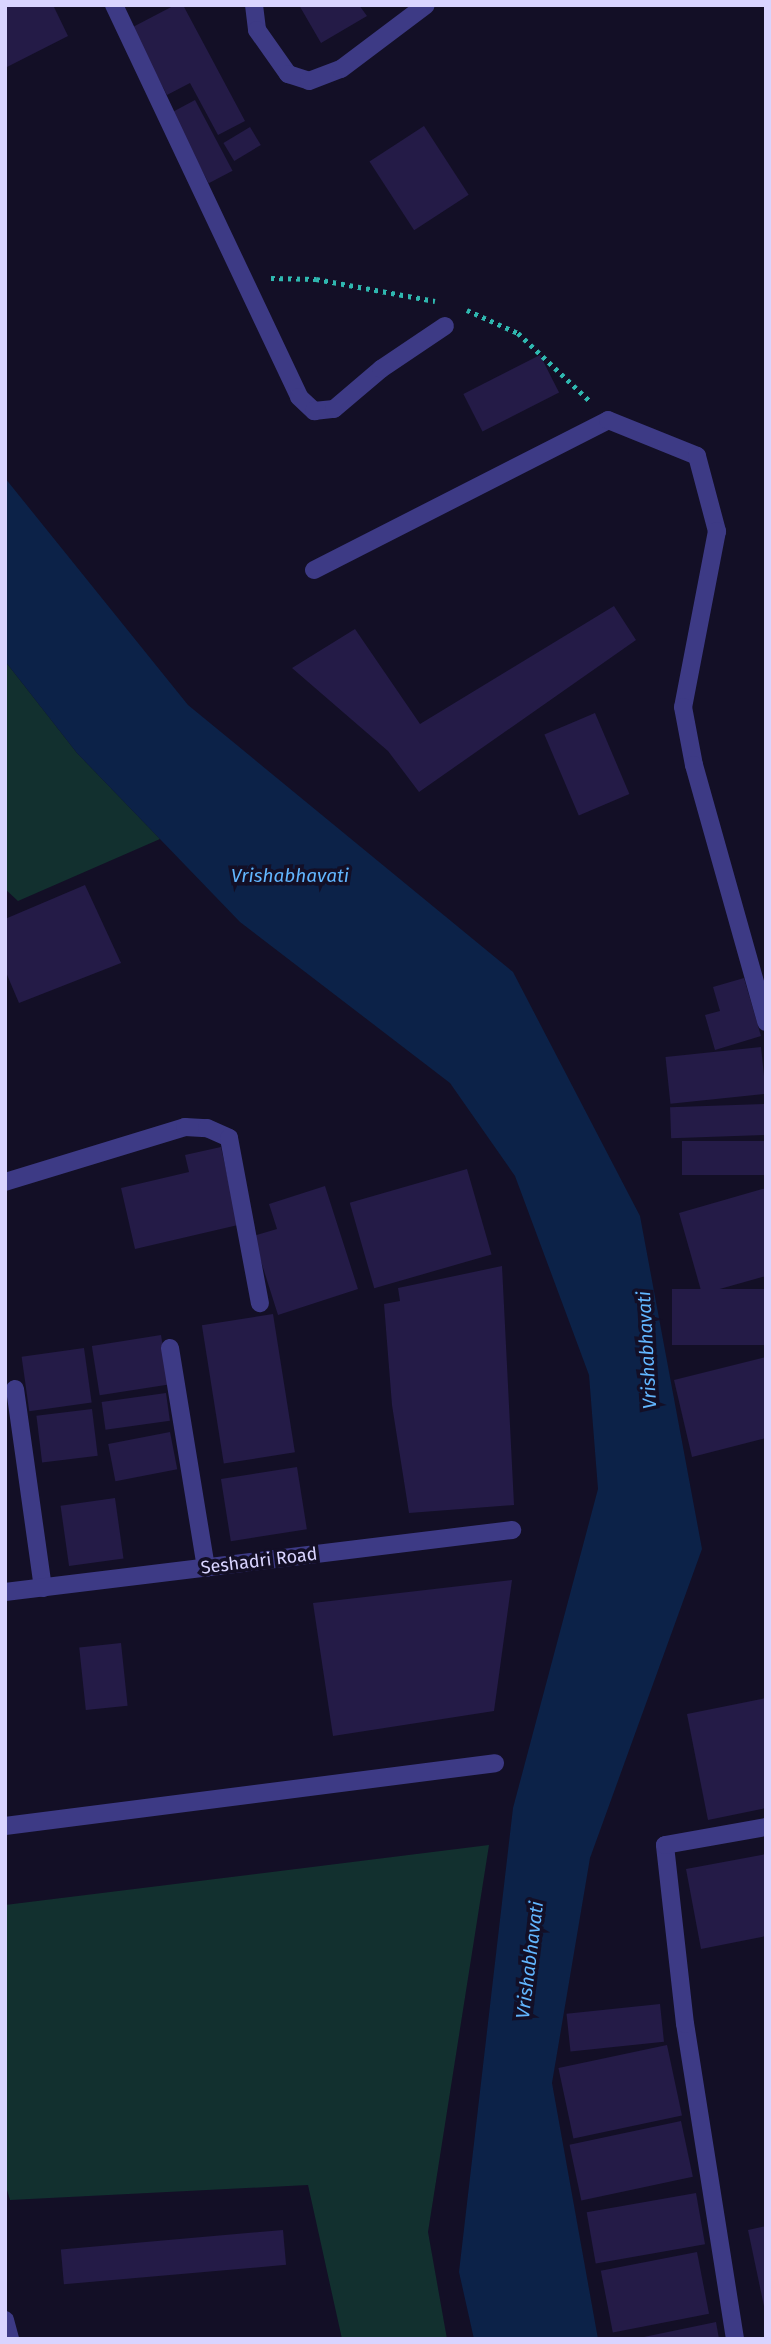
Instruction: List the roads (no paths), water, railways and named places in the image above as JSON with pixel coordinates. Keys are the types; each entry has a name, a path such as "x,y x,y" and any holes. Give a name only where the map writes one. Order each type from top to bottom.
{"street":[{"path":"114,5 299,397 314,411 334,409 381,369 445,326"},
{"path":"254,5 257,30 288,74 309,81 341,69 426,5"},
{"path":"314,570 608,420 697,456 717,531 683,707 694,765 766,1023"},
{"path":"5,1181 185,1127 207,1128 229,1138 260,1303"},
{"path":"170,1348 205,1568"},
{"path":"15,1389 43,1588"},
{"name":"Seshadri Road","path":"5,1592 512,1530"},
{"path":"5,1826 495,1763"},
{"path":"735,2339 685,2024 665,1845 766,1827"},
{"path":"5,2320 10,2339"}],"water":[{"name":"Vrishabhavati","path":"5,478 188,705 513,972 640,1216 702,1549 590,1858 552,2083 598,2339 474,2339 459,2272 513,1808 598,1489 589,1375 515,1176 450,1083 240,922 77,753 5,661"}]}
